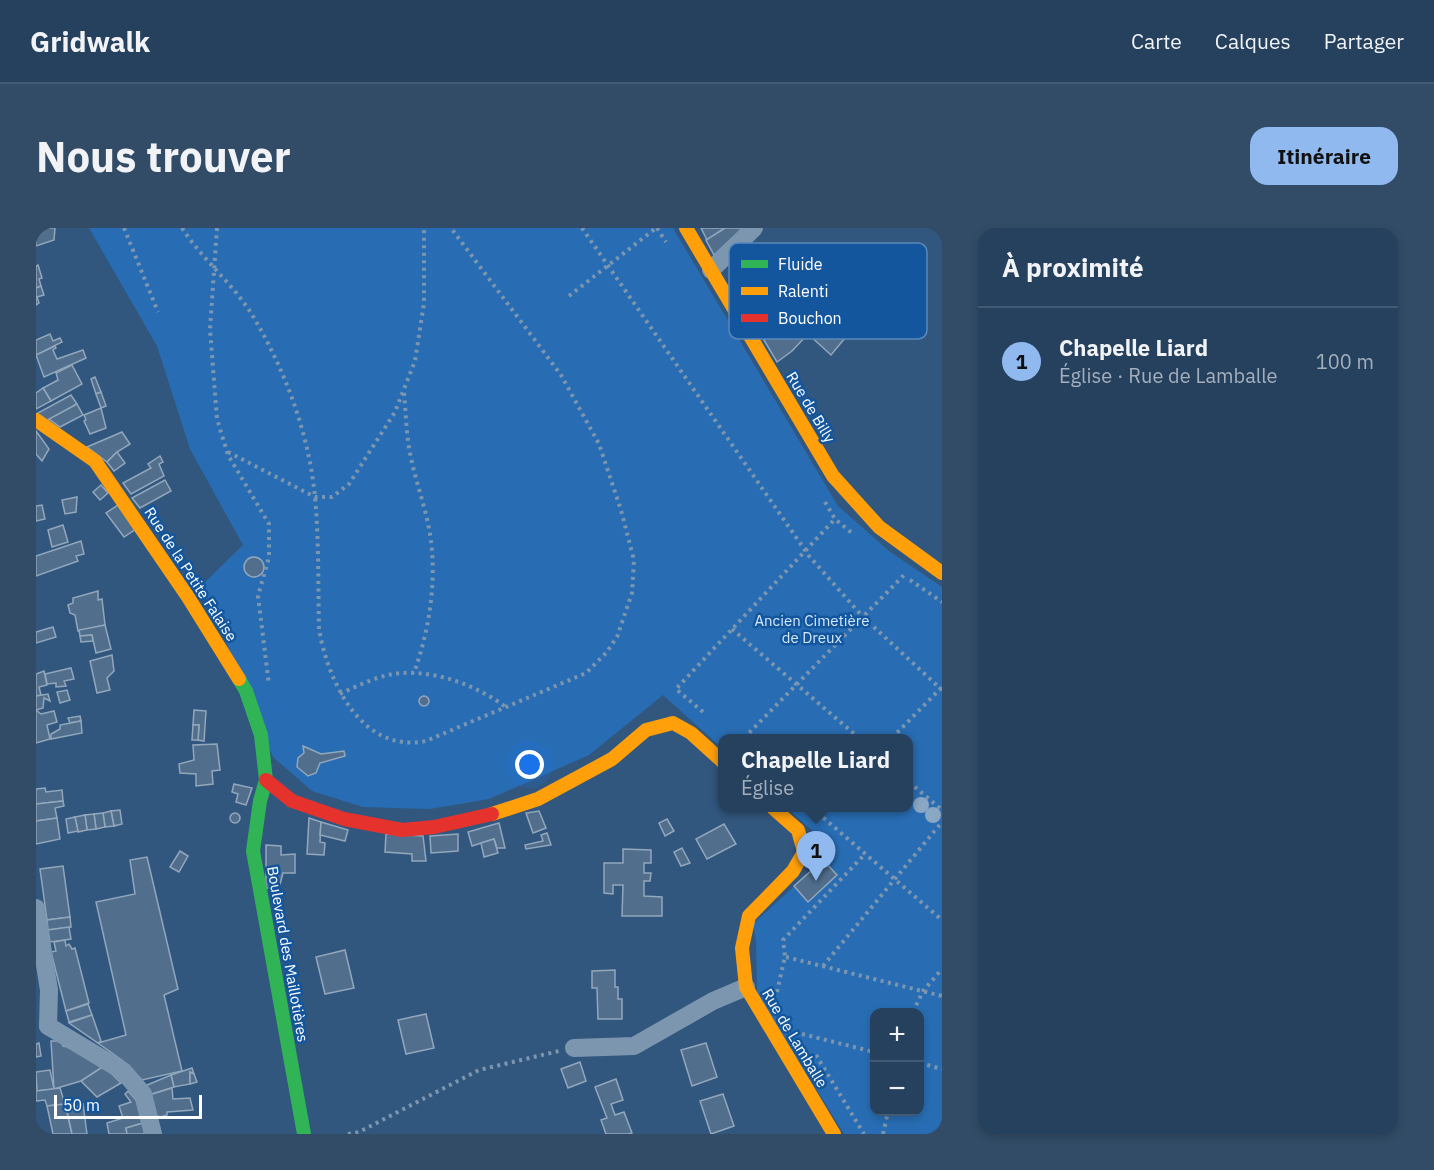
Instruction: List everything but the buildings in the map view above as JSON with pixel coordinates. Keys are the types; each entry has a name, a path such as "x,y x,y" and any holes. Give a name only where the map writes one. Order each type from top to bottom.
{"street":[{"name":"Rue de Billy","path":"686,228 729,300"},
{"path":"739,243 754,228"},
{"path":"711,270 729,252"},
{"name":"Rue de Billy","path":"752,339 833,476 879,527 942,573"},
{"name":"Rue de la Petite Falaise","path":"36,420 95,461 188,597 246,691 261,735 266,780"},
{"path":"266,780 292,801 344,819 402,830 479,818 538,799 612,759 646,730 673,723 691,733 718,757"},
{"name":"Boulevard des Maillotières","path":"266,780 260,801 253,851 304,1134"},
{"name":"Rue de Lamballe","path":"778,812 798,830 804,852 793,871 749,916 742,948 746,987 834,1134"},
{"path":"36,908 49,990 42,1028 123,1071 142,1094 153,1134"},
{"path":"574,1048 634,1046 713,1001 746,987"}],"path":[{"path":"124,228 158,312"},
{"path":"182,228 194,246 215,267 250,313 281,369 308,453 315,497 319,629 329,669 340,694 363,722 387,739 400,743 426,741 574,681 586,673 606,654 627,613 634,578 634,560 599,444 561,375 451,228"},
{"path":"217,228 210,328 217,419 227,451 270,524 269,557 258,596 270,692"},
{"path":"227,451 315,497 332,497 349,484 404,392 415,361 424,303 424,228"},
{"path":"582,228 805,551 863,617 942,688 896,734"},
{"path":"569,296 656,228"},
{"path":"404,392 410,452 428,522 432,564 431,601 422,651 414,673"},
{"path":"708,717 676,689 855,500"},
{"path":"748,734 904,575"},
{"path":"732,629 854,734"},
{"path":"340,694 382,677 414,673 474,688 507,708"},
{"path":"913,785 942,810"},
{"path":"818,813 942,920"},
{"path":"823,966 942,822"},
{"path":"781,999 776,990 786,956 783,940 865,854"},
{"path":"786,956 942,996"},
{"path":"915,1008 923,991 942,969"},
{"path":"797,1025 808,1044"},
{"path":"802,1034 870,1051"},
{"path":"348,1134 359,1132 479,1070 535,1055 574,1048"},
{"path":"814,1054 864,1134"},
{"path":"924,1065 942,1069"},
{"path":"883,1134 887,1116"}],"green space":[{"name":"Ancien Cimetière de Dreux","path":"89,228 673,228 729,322 729,339 739,339 838,506 889,551 942,587 942,1134 844,1134 757,993 756,941 753,924 823,860 824,841 791,812 913,812 913,734 718,734 718,744 663,695 589,755 489,799 430,809 363,807 312,791 273,757 219,625 200,587 243,545 190,449 157,346"}],"traffic: fast":[{"path":"239,679 246,691 261,735 266,780 260,801 253,851 304,1134"}],"traffic: slow":[{"path":"686,228 729,301"},
{"path":"752,339 833,476 879,527 942,573"},
{"path":"36,420 95,461 188,597 239,679"},
{"path":"492,814 538,799 612,759 646,730 673,723 691,733 718,757"},
{"path":"778,812 798,830 804,852 793,871 749,916 742,948 746,987 834,1134"}],"traffic: jam":[{"path":"266,780 292,801 344,819 402,830 434,827 492,814"}],"place":[{"name":"Chapelle Liard","path":"816,881"}]}
